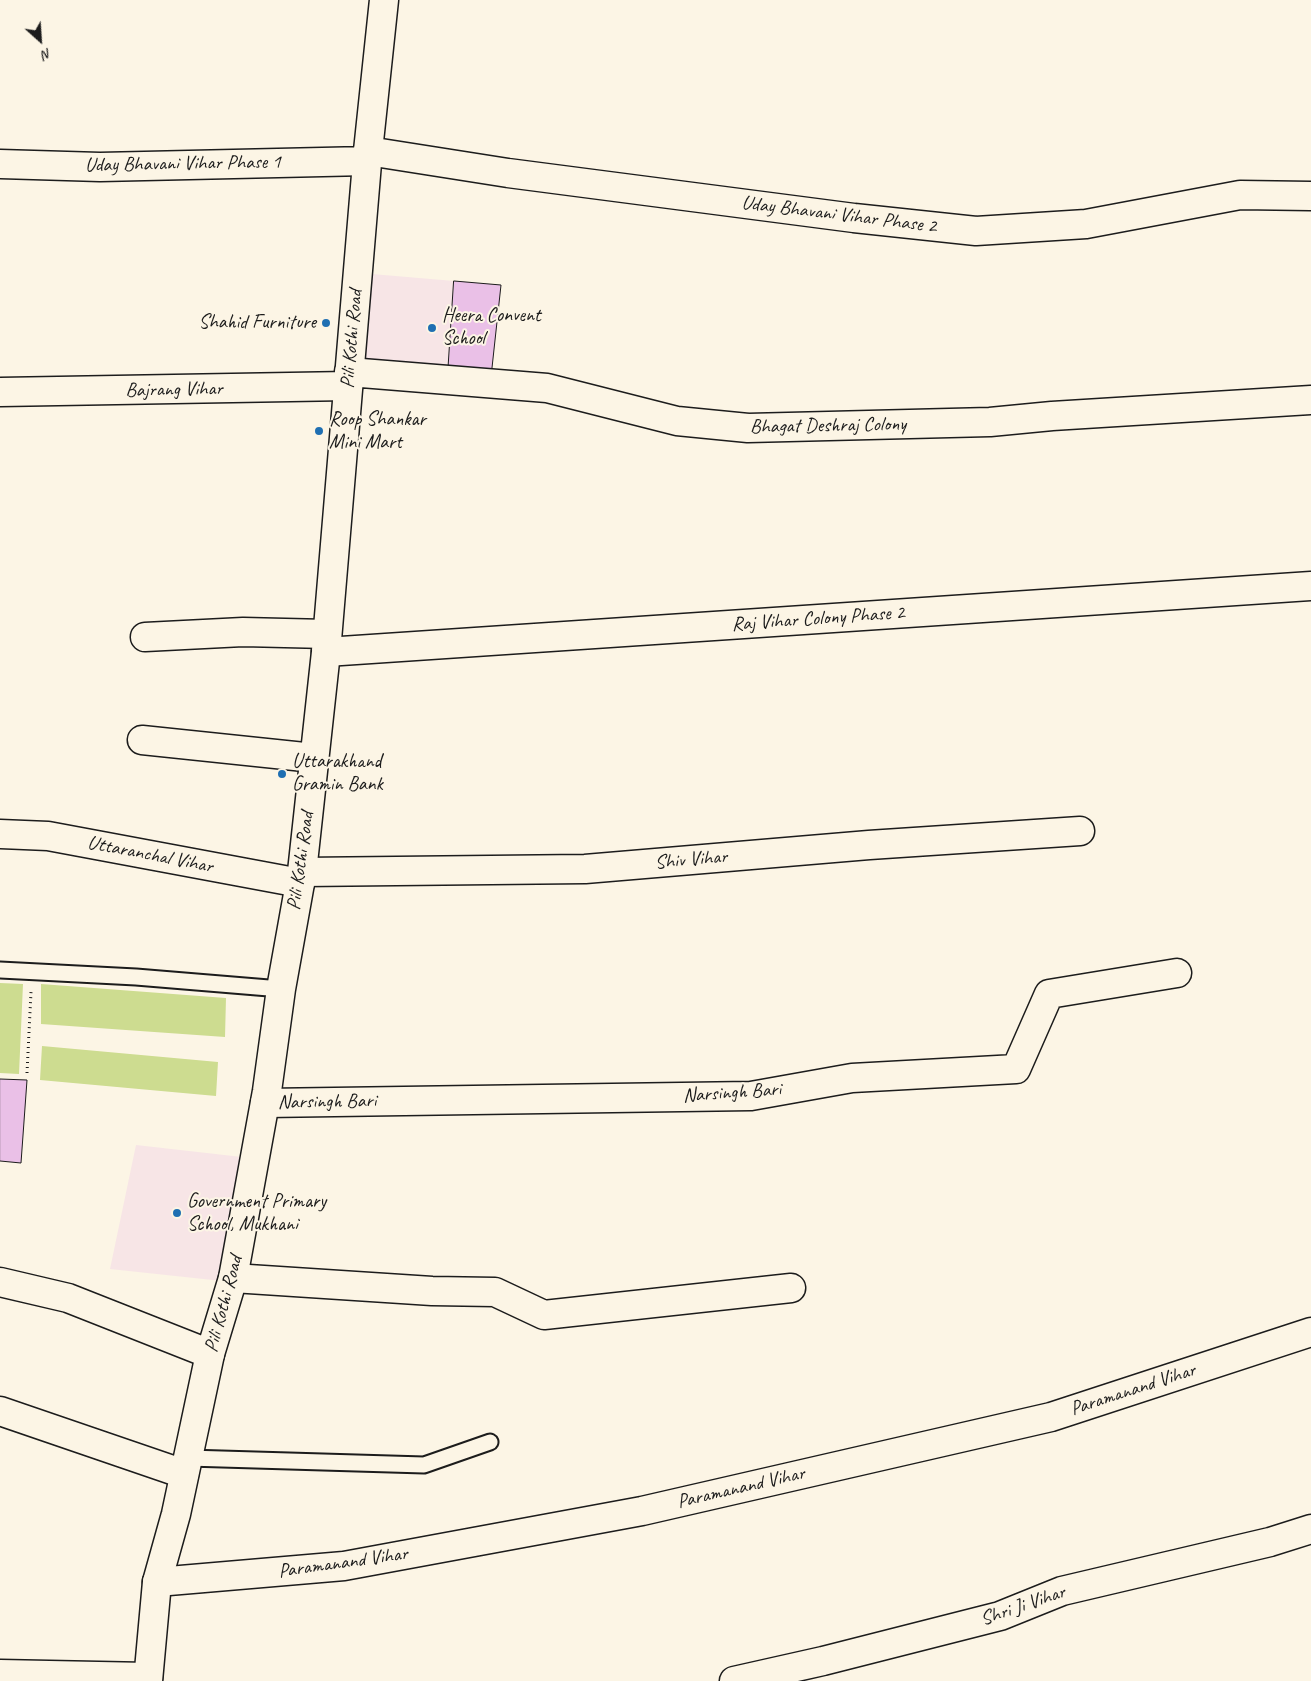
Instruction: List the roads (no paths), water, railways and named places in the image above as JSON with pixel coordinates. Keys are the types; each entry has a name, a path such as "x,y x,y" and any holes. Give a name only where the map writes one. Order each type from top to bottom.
{"street":[{"name":"Pili Kothi Road","path":"148,1679 157,1582 176,1514 210,1354 233,1278 265,1103 281,989 301,877 326,643 367,156 384,0"},
{"name":"Uday Bhavani Vihar Phase 1","path":"0,164 100,167 367,156"},
{"name":"Uday Bhavani Vihar Phase 2","path":"367,156 844,217 976,231 1086,224 1240,195 1311,196"},
{"name":"Bajrang Vihar","path":"0,392 349,379"},
{"name":"Bhagat Deshraj Colony","path":"349,379 547,388 677,421 748,428 990,422 1052,416 1311,400"},
{"name":"Raj Vihar Colony Phase 2","path":"145,637 243,632 326,643 1311,586"},
{"path":"142,740 314,758"},
{"name":"Shiv Vihar","path":"301,877 585,869 869,845 1080,831"},
{"name":"Uttaranchal Vihar","path":"0,834 48,836 301,877"},
{"name":"Narsingh Bari","path":"265,1103 751,1096 852,1078 1016,1069 1050,994 1177,973"},
{"path":"233,1278 432,1291 495,1292 544,1315 791,1288"},
{"path":"0,1282 68,1298 210,1354"},
{"name":"Paramanand Vihar","path":"157,1582 344,1566 642,1511 1051,1416 1311,1332"},
{"path":"0,1411 186,1466"},
{"name":"Shri Ji Vihar","path":"734,1681 823,1661 1000,1616 1062,1591 1270,1542 1311,1529"},
{"path":"0,1674 148,1679"}],"lane":[{"path":"0,970 136,977 281,989"},
{"path":"186,1466 424,1465 490,1442"}],"place":[{"name":"Shahid Furniture","path":"326,323"},
{"name":"Heera Convent School","path":"432,328"},
{"name":"Roop Shankar Mini Mart","path":"319,431"},
{"name":"Uttarakhand Gramin Bank","path":"282,774"},
{"name":"Government Primary School, Mukhani","path":"177,1213"}]}
